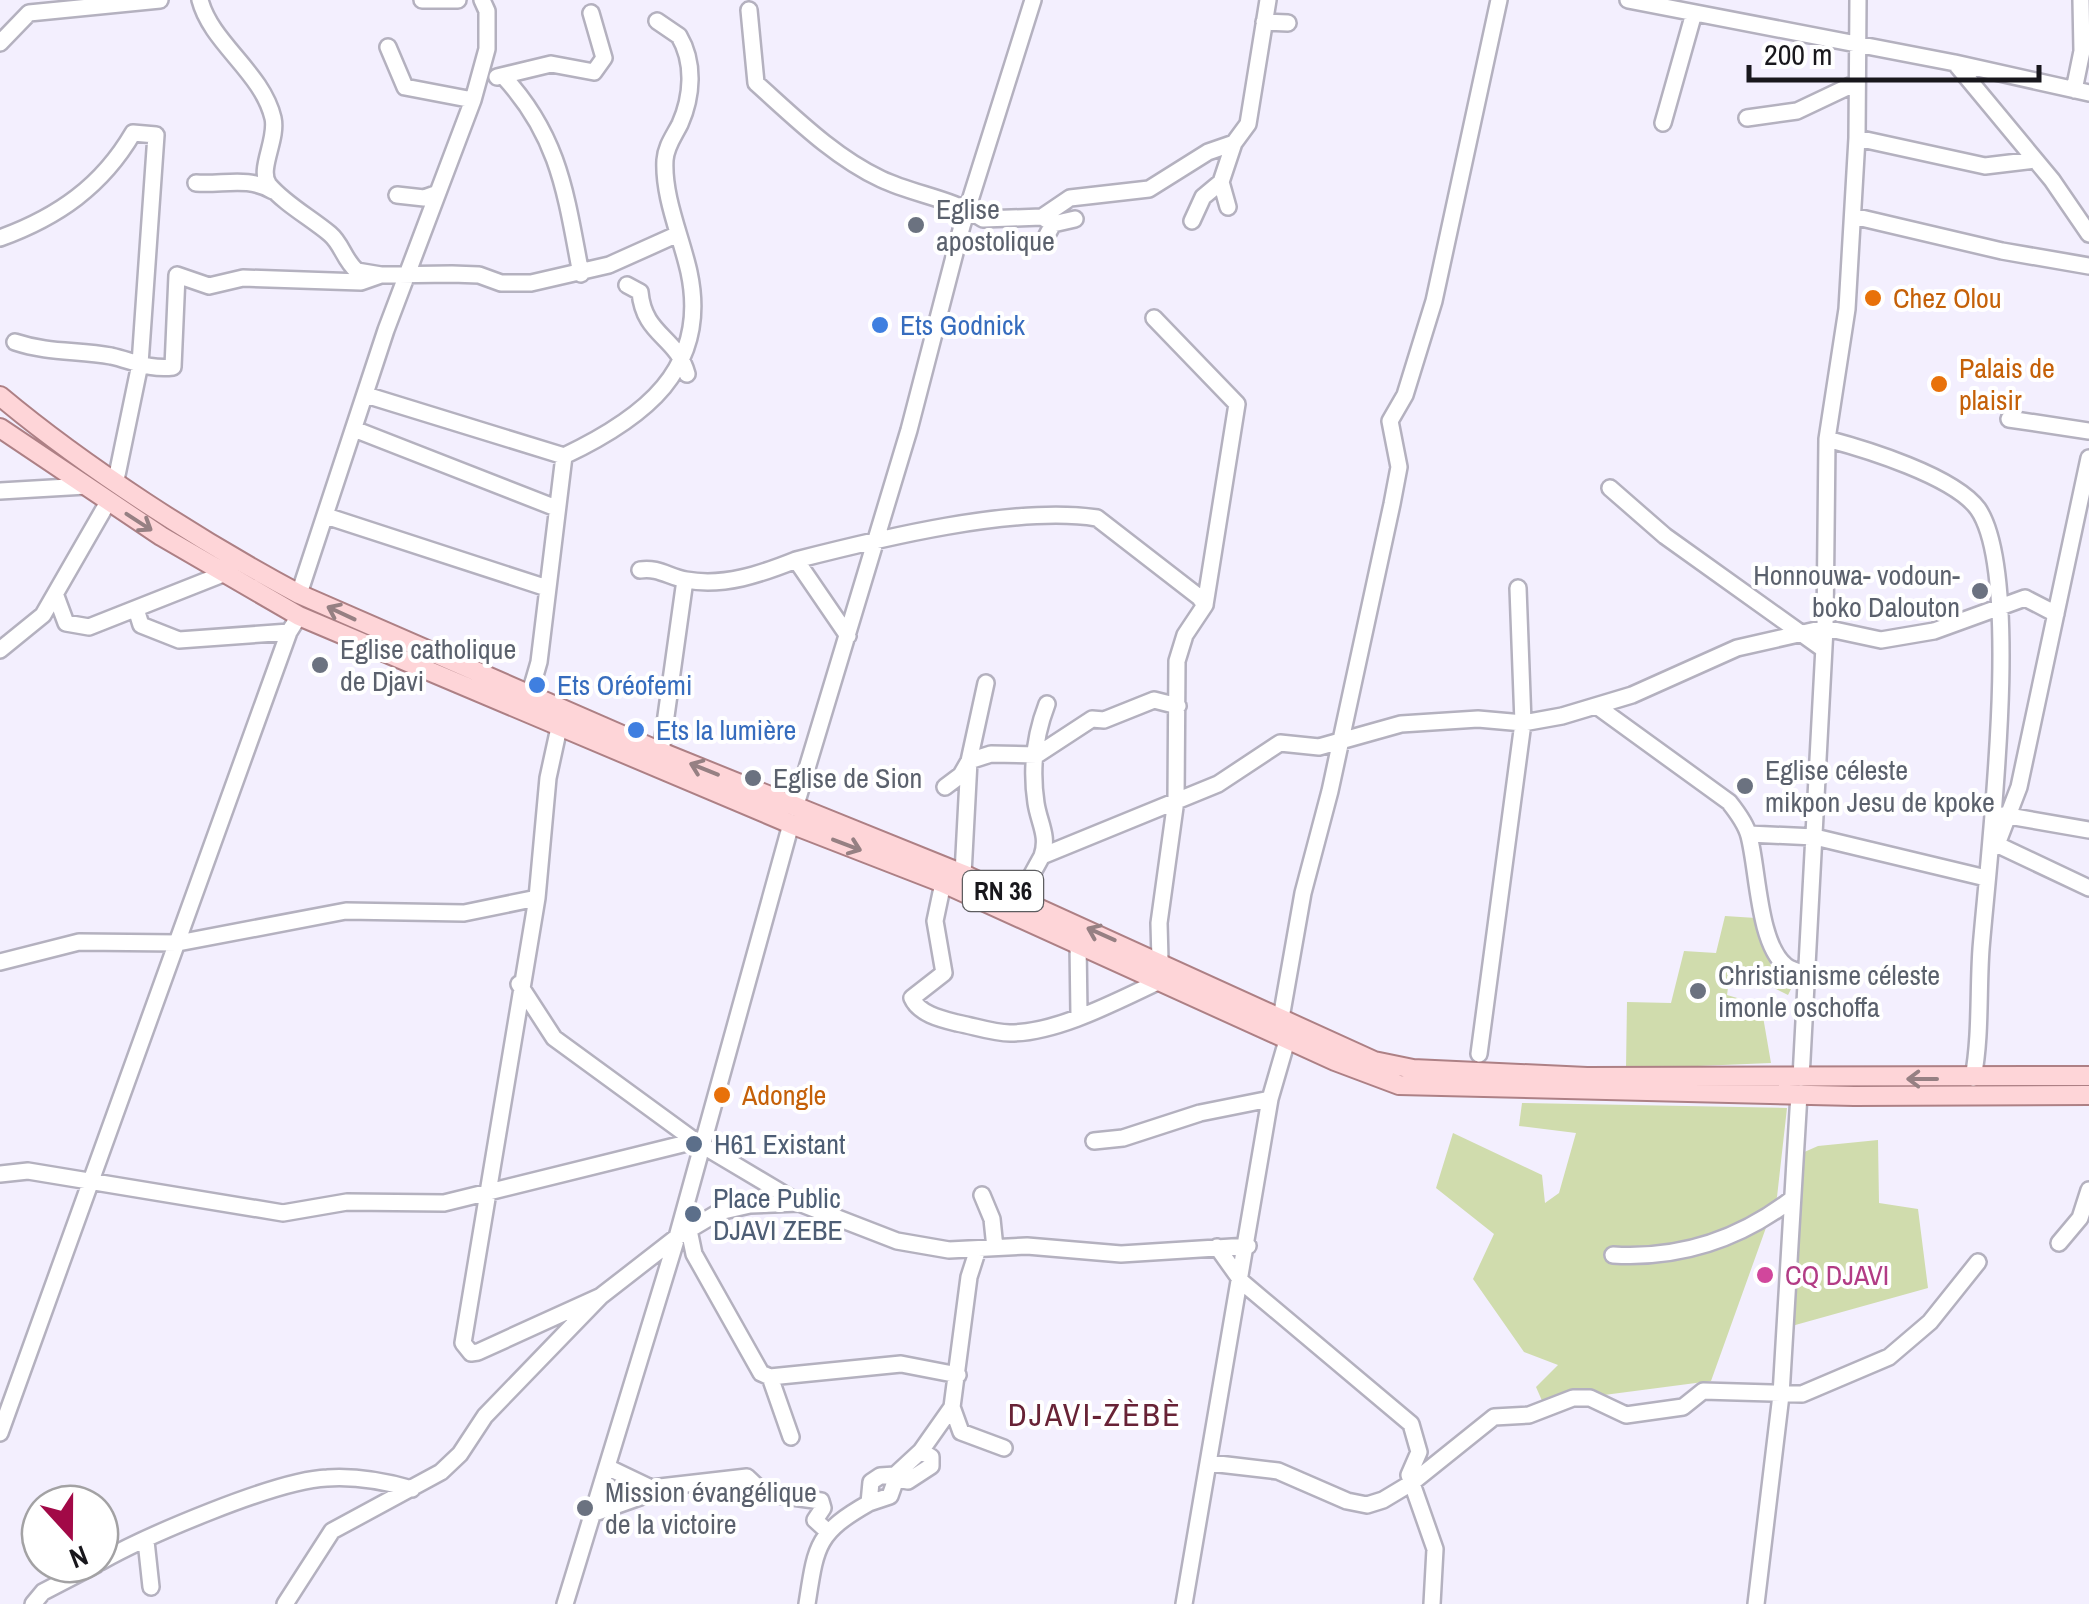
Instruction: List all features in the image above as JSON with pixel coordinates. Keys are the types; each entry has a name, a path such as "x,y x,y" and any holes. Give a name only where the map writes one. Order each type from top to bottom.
{"main road":[{"name":"RN 36","path":"0,396 56,442 246,565 300,594 530,693 793,816 963,874 1019,898 1374,1061 1412,1070 2089,1095"},
{"name":"RN 36","path":"0,428 294,624 560,723 793,816 1399,1085 1800,1086 2089,1076"}],"street":[{"path":"0,43 7,21 29,7 160,0"},
{"path":"200,0 208,20 266,99 275,142 265,178 334,236 356,271 404,278 466,274 500,283 531,283 581,274 678,234"},
{"path":"422,0 458,0"},
{"path":"300,594 404,278 473,100 486,49 487,11 482,0"},
{"path":"566,1604 683,1234 699,1142 877,539 969,207 1033,0"},
{"path":"1192,221 1203,197 1221,182 1234,143 1248,124 1268,0"},
{"path":"1281,1018 1303,893 1399,467 1390,421 1405,395 1434,302 1499,0"},
{"path":"1628,0 1858,47 1955,62 2082,92 2082,0"},
{"path":"1756,1604 1782,1395 1825,628 1827,439 1847,308 1857,138 1854,84 1858,0"},
{"path":"749,10 756,82 804,126 882,180 969,207 983,219 1047,226 1075,220"},
{"path":"478,80 551,64 594,72 604,58 591,13"},
{"path":"1663,122 1694,13"},
{"path":"366,395 564,456 647,409 685,366 692,306 690,275 678,234 665,157 681,121 691,76 680,36 657,21"},
{"path":"1264,22 1288,23"},
{"path":"388,47 404,87 473,100"},
{"path":"1955,62 2089,234"},
{"path":"504,76 548,133 562,174 581,274"},
{"path":"1747,118 1797,111 1854,84"},
{"path":"0,238 76,200 112,169 133,132 156,135 140,364 116,480"},
{"path":"1857,138 1985,166 2035,160"},
{"path":"1047,226 1070,198 1149,188 1208,152 1234,143"},
{"path":"196,183 225,185 246,179 291,203"},
{"path":"1221,182 1228,207"},
{"path":"398,195 435,194"},
{"path":"1853,216 2002,252 2089,266"},
{"path":"15,342 47,352 108,356 152,369 173,367 177,275 209,286 243,278 362,282 382,276"},
{"path":"627,285 640,292 643,316 685,366"},
{"path":"1154,318 1236,404 1206,606 1180,648 1176,800 1158,923 1160,960"},
{"path":"2009,419 2089,431"},
{"path":"354,429 556,508"},
{"path":"1827,439 1902,465 1972,503 1988,530 1996,559 1999,604 2002,815"},
{"path":"530,693 539,662 564,456"},
{"path":"1973,1078 1986,878 2056,614 2089,458"},
{"path":"0,491 86,486"},
{"path":"1610,488 1664,536 1824,649"},
{"path":"0,650 43,615 108,502"},
{"path":"640,570 652,568 684,580 738,579 877,539 968,524 1079,515 1097,518 1170,570 1206,606"},
{"path":"326,516 546,588"},
{"path":"796,560 848,636"},
{"path":"56,596 59,613 76,628 223,574"},
{"path":"661,752 684,580"},
{"path":"1479,1054 1523,723 1518,588"},
{"path":"1042,856 1236,776 1280,743 1319,747 1401,724 1478,719 1523,723 1598,708 1737,648 1825,628 1894,638 1934,631 1999,604 2025,598 2056,614"},
{"path":"0,1433 294,624 179,640 141,626 136,609"},
{"path":"945,787 962,775 968,761 986,683"},
{"path":"968,761 991,754 1037,755 1092,719 1104,720 1154,700 1178,706"},
{"path":"1019,898 1042,856 1045,835 1035,800 1034,736 1048,704"},
{"path":"1598,708 1729,802 1749,834 1763,914 1778,958 1787,968 1808,974"},
{"path":"560,723 548,778 537,898 519,984 463,1343 466,1349 478,1352 601,1296"},
{"path":"963,874 968,761"},
{"path":"2002,815 2089,830"},
{"path":"1749,834 1815,836 1986,878"},
{"path":"1994,851 2089,888"},
{"path":"943,882 935,921 944,973 940,980 912,998 918,1008 941,1019 1005,1034 1079,1016 1162,980"},
{"path":"0,962 78,942 178,943 346,912 464,913 537,898"},
{"path":"1078,943 1079,1016"},
{"path":"519,984 554,1038 699,1142 800,1204 907,1244 987,1249 1048,1246 1121,1254 1248,1246"},
{"path":"1184,1604 1242,1282 1270,1099 1288,1037"},
{"path":"1094,1141 1123,1138 1200,1113 1270,1099"},
{"path":"0,1174 28,1171 283,1213 347,1202 444,1203 488,1189 525,1185 699,1142"},
{"path":"2059,1243 2073,1229 2089,1190"},
{"path":"807,1604 816,1544 826,1531 869,1503 866,1492 871,1482 880,1476 895,1477 921,1451 952,1408 969,1277 987,1249 992,1219 982,1195"},
{"path":"1613,1255 1668,1256 1762,1222 1792,1200"},
{"path":"285,1604 332,1531 412,1489 460,1454 485,1416 601,1296 683,1234 734,1208 800,1204"},
{"path":"683,1234 760,1373 770,1377 901,1364 958,1375"},
{"path":"1217,1247 1242,1282 1411,1424 1418,1452 1410,1471 1436,1548 1432,1604"},
{"path":"1210,1463 1278,1471 1347,1501 1367,1504 1384,1500 1413,1482 1494,1417 1529,1415 1573,1398 1590,1398 1626,1415 1683,1407 1703,1391 1802,1394 1889,1357 1930,1322 1978,1262"},
{"path":"770,1377 791,1437"},
{"path":"952,1408 962,1432 1004,1448"},
{"path":"607,1467 651,1488 748,1477 764,1493 820,1501 823,1508 815,1520 826,1531"},
{"path":"120,1553 192,1520 322,1478 372,1480 412,1489"},
{"path":"592,1514 640,1497 651,1488"},
{"path":"146,1541 152,1587"},
{"path":"33,1604 43,1592 58,1584"}],"green space":[{"path":"1725,916 1756,918 1771,966 1795,981 1788,995 1768,985 1729,980 1727,995 1761,1005 1771,1063 1626,1069 1627,1002 1671,1003 1684,951 1716,953"},
{"path":"1522,1103 1787,1108 1777,1197 1711,1381 1543,1403 1536,1387 1558,1365 1524,1352 1473,1279 1494,1234 1436,1188 1453,1133 1542,1175 1545,1203 1559,1193 1576,1133 1519,1126"},
{"path":"1878,1140 1879,1203 1918,1209 1928,1288 1781,1329 1793,1157 1818,1146"}],"place":[{"name":"Eglise apostolique","path":"916,225"},
{"name":"Chez Olou","path":"1873,298"},
{"name":"Ets Godnick","path":"880,325"},
{"name":"Palais de plaisir","path":"1939,384"},
{"name":"Honnouwa- vodoun- boko Dalouton","path":"1980,591"},
{"name":"Eglise catholique de Djavi","path":"320,665"},
{"name":"Ets Oréofemi","path":"537,685"},
{"name":"Ets la lumière","path":"636,730"},
{"name":"Eglise de Sion","path":"753,778"},
{"name":"Eglise céleste mikpon Jesu de kpoke","path":"1745,786"},
{"name":"Christianisme céleste imonle oschoffa","path":"1698,991"},
{"name":"Adongle","path":"722,1095"},
{"name":"H61 Existant","path":"694,1144"},
{"name":"Place Public DJAVI ZEBE","path":"693,1214"},
{"name":"CQ DJAVI","path":"1765,1275"},
{"name":"Mission évangélique de la victoire","path":"585,1508"}],"district":[{"name":"DJAVI-ZÈBÈ","path":"1095,1415"}]}
